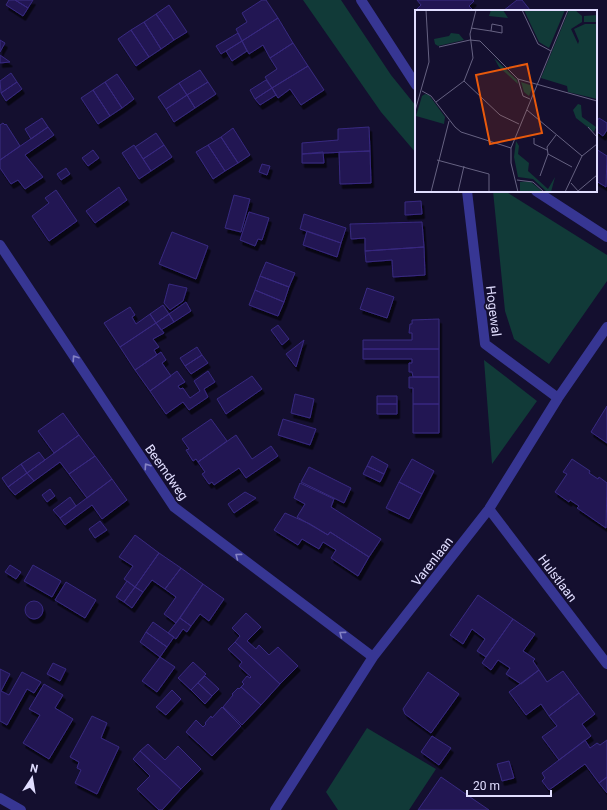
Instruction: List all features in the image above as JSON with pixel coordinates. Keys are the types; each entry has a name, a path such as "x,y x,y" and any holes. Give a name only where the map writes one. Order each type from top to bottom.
{"street":[{"path":"361,0 415,83"},
{"name":"Hogewal","path":"467,192 485,344 558,398"},
{"path":"538,192 607,237"},
{"name":"Beemdweg","path":"0,245 174,507 373,657"},
{"name":"Varenlaan","path":"275,810 373,657 489,509 558,398 607,327"},
{"name":"Hulstlaan","path":"489,509 607,664"},
{"path":"0,798 21,810"}],"green space":[{"path":"303,0 341,0 391,75 415,105 415,152 381,112"},
{"path":"493,192 507,192 607,255 607,281 549,364 514,339 505,311"},
{"path":"484,360 537,401 492,464"},
{"path":"367,728 436,769 409,810 338,810 326,792"}],"building":[{"path":"9,0 15,0 28,8 23,16 6,5"},
{"path":"15,0 33,0 28,8"},
{"path":"262,0 266,0 278,18 242,41 236,29 247,22 242,13"},
{"path":"417,0 474,1 469,6 472,9 471,10 416,10 421,5"},
{"path":"517,0 522,0 530,10 504,10"},
{"path":"169,5 187,32 174,40 156,14"},
{"path":"156,14 174,40 161,49 144,22"},
{"path":"278,18 293,43 270,58 263,45 249,54 242,41"},
{"path":"144,22 161,49 149,57 131,30"},
{"path":"131,30 149,57 136,66 118,39"},
{"path":"238,33 242,41 221,54 216,46"},
{"path":"0,40 5,43 0,52"},
{"path":"242,41 247,51 232,61 226,51"},
{"path":"293,43 308,66 272,88 265,77 277,69 270,58"},
{"path":"0,55 10,62 0,63"},
{"path":"308,66 324,90 301,105 290,89 278,98 272,88"},
{"path":"200,70 208,82 187,95 179,83"},
{"path":"11,73 17,82 1,93 0,81"},
{"path":"117,74 134,99 122,108 105,82"},
{"path":"266,80 272,88 255,99 250,90"},
{"path":"17,82 22,89 6,101 1,93"},
{"path":"105,82 122,108 110,116 93,90"},
{"path":"208,82 216,94 195,108 187,95"},
{"path":"179,83 187,95 166,109 158,97"},
{"path":"272,88 276,95 260,105 255,99"},
{"path":"93,90 110,116 98,124 81,98"},
{"path":"187,95 195,108 174,122 166,109"},
{"path":"42,118 48,127 31,139 25,129"},
{"path":"599,118 607,123 607,130 603,136 597,132 597,121"},
{"path":"3,123 5,125 6,124 20,146 0,160 0,125"},
{"path":"48,127 54,135 25,155 43,177 25,189 18,180 11,184 0,168 0,160"},
{"path":"369,127 370,151 302,154 302,143 338,140 338,129"},
{"path":"233,128 250,155 238,163 221,137"},
{"path":"156,133 164,145 143,159 135,147"},
{"path":"221,137 238,163 225,171 208,145"},
{"path":"134,145 151,171 139,179 122,153"},
{"path":"164,145 172,157 151,171 143,159"},
{"path":"208,145 225,171 213,179 196,152"},
{"path":"93,150 99,158 88,166 82,158"},
{"path":"597,150 607,156 606,187 597,182"},
{"path":"370,151 371,183 340,184 339,152"},
{"path":"323,152 324,163 302,163 302,154"},
{"path":"262,164 270,166 267,175 259,172"},
{"path":"66,168 70,174 61,180 57,174"},
{"path":"119,187 127,200 95,223 86,211"},
{"path":"56,190 77,221 49,241 32,216 49,203 45,198"},
{"path":"234,195 250,199 241,232 225,228"},
{"path":"421,201 422,214 405,215 405,202"},
{"path":"249,212 269,218 262,240 258,239 255,246 240,240"},
{"path":"304,214 346,228 341,243 300,229"},
{"path":"422,222 424,247 365,251 365,238 351,239 350,224"},
{"path":"307,231 341,243 337,257 303,245"},
{"path":"172,232 208,246 196,279 159,264"},
{"path":"424,247 425,275 393,277 392,260 366,262 365,251"},
{"path":"266,262 295,273 289,287 260,276"},
{"path":"260,276 289,287 284,302 255,290"},
{"path":"169,284 187,288 183,301 170,310 164,303"},
{"path":"367,288 394,297 387,318 360,309"},
{"path":"255,290 284,302 278,316 249,305"},
{"path":"186,302 191,311 174,322 169,314"},
{"path":"163,305 169,314 156,323 150,314"},
{"path":"130,307 135,315 132,317 136,324 150,314 156,323 120,347 104,323"},
{"path":"169,314 174,322 161,330 156,323"},
{"path":"439,319 439,349 363,349 363,340 412,340 412,333 409,333 412,320"},
{"path":"156,323 164,333 153,339 159,347 154,350 157,355 135,370 120,347"},
{"path":"278,325 289,339 282,345 271,330"},
{"path":"304,340 296,367 286,354"},
{"path":"197,347 202,355 185,366 180,358"},
{"path":"363,349 439,349 439,377 413,377 412,372 409,372 409,363 412,363 412,359 363,359"},
{"path":"161,352 166,360 162,363 171,376 150,391 135,370"},
{"path":"202,355 208,363 191,374 185,366"},
{"path":"177,371 185,382 178,386 180,389 183,388 190,398 200,391 194,381 208,371 215,382 204,389 208,397 189,410 183,402 166,414 150,391"},
{"path":"252,376 262,389 226,414 217,399"},
{"path":"409,377 439,377 439,404 413,404 413,388 409,388"},
{"path":"295,394 314,399 310,418 291,413"},
{"path":"377,396 397,396 397,404 377,404"},
{"path":"377,404 397,404 397,414 377,414"},
{"path":"413,404 439,404 439,433 413,433"},
{"path":"607,406 607,443 591,432"},
{"path":"63,413 79,435 54,453 38,431"},
{"path":"211,419 227,441 198,462 196,459 193,461 186,450 189,449 182,439"},
{"path":"283,419 316,429 310,445 278,435"},
{"path":"79,435 95,456 69,474 60,462 34,481 27,473"},
{"path":"236,435 252,459 271,446 278,456 246,478 239,468 214,485 212,482 209,484 202,474 205,472 198,462"},
{"path":"39,452 45,460 27,473 21,464"},
{"path":"95,456 112,479 87,498 69,474"},
{"path":"372,456 388,465 384,474 367,466"},
{"path":"412,459 434,471 422,494 399,482"},
{"path":"572,459 590,471 589,473 598,479 599,477 607,483 606,528 577,508 579,506 570,500 569,502 555,492 567,474 563,472"},
{"path":"21,464 27,473 8,487 2,478"},
{"path":"367,466 384,474 380,482 363,474"},
{"path":"309,467 351,488 344,503 301,482"},
{"path":"27,473 34,481 15,495 8,487"},
{"path":"112,479 127,500 102,519 92,505 65,525 60,518"},
{"path":"399,482 422,494 409,519 386,508"},
{"path":"300,483 334,499 331,507 381,539 369,557 330,532 328,535 297,517 305,504 294,498"},
{"path":"50,489 55,496 47,502 42,495"},
{"path":"245,492 256,498 234,513 228,504"},
{"path":"70,497 76,506 60,518 53,510"},
{"path":"285,513 310,524 328,535 330,532 369,557 358,576 331,558 336,550 323,542 319,549 302,539 298,545 274,530"},
{"path":"100,521 107,530 95,538 89,529"},
{"path":"135,535 159,553 135,587 124,579 133,566 119,557"},
{"path":"159,553 181,568 165,589 152,580 143,592 135,587"},
{"path":"10,565 21,572 16,579 5,572"},
{"path":"33,565 61,581 52,597 24,581"},
{"path":"181,568 203,584 176,623 164,614 176,597 165,589"},
{"path":"127,581 135,587 124,602 116,597"},
{"path":"66,582 96,600 85,618 55,600"},
{"path":"203,584 224,599 209,621 200,614 191,626 180,618"},
{"path":"135,587 143,592 132,608 124,602"},
{"path":"478,595 513,619 486,657 477,651 485,639 472,629 463,644 450,635"},
{"path":"34,601 40,604 43,610 40,616 34,619 28,616 25,610 28,604"},
{"path":"246,613 261,627 247,641 256,649 259,645 269,655 278,647 298,666 280,684 235,642 240,636 232,628"},
{"path":"180,618 191,626 187,632 183,629 176,639 168,633"},
{"path":"513,619 535,634 523,651 535,659 533,661 539,670 521,684 506,674 510,668 498,660 491,670 482,663"},
{"path":"153,622 174,637 167,647 146,632"},
{"path":"146,632 167,647 160,657 140,642"},
{"path":"235,642 280,684 261,705 241,687 244,684 242,682 247,676 250,678 251,677 239,666 242,662 228,649"},
{"path":"160,657 175,667 157,692 142,681"},
{"path":"193,662 206,674 191,690 178,678"},
{"path":"53,663 66,669 60,681 47,674"},
{"path":"0,669 10,674 1,691 9,695 22,672 41,682 34,693 27,689 7,725 0,721"},
{"path":"539,670 547,682 563,671 579,693 549,716 541,704 526,715 509,692"},
{"path":"428,672 459,694 431,733 405,714 403,709"},
{"path":"205,676 219,689 212,696 198,683"},
{"path":"198,683 212,696 205,704 191,690"},
{"path":"44,684 63,695 55,708 73,719 49,759 23,743 40,715 29,709"},
{"path":"241,687 261,705 242,725 223,707 233,695 232,694"},
{"path":"172,690 181,699 166,715 156,707"},
{"path":"579,693 595,714 582,724 591,736 559,760 542,737 557,726 549,716"},
{"path":"222,707 241,726 212,756 186,732 196,720 203,727 211,716 212,718"},
{"path":"92,716 107,723 101,738 119,747 97,794 75,783 81,770 77,768 79,762 70,757"},
{"path":"432,736 451,748 439,765 421,752"},
{"path":"585,740 590,748 597,743 600,745 607,740 607,777 599,783 585,764 549,790 542,781 545,778 542,773"},
{"path":"148,744 165,760 178,746 201,769 181,789 140,751"},
{"path":"140,751 181,789 162,810 159,810 137,789 150,776 133,759"},
{"path":"509,761 514,778 502,781 497,764"},
{"path":"441,777 489,810 418,810"},
{"path":"607,777 607,793 599,783"}]}
